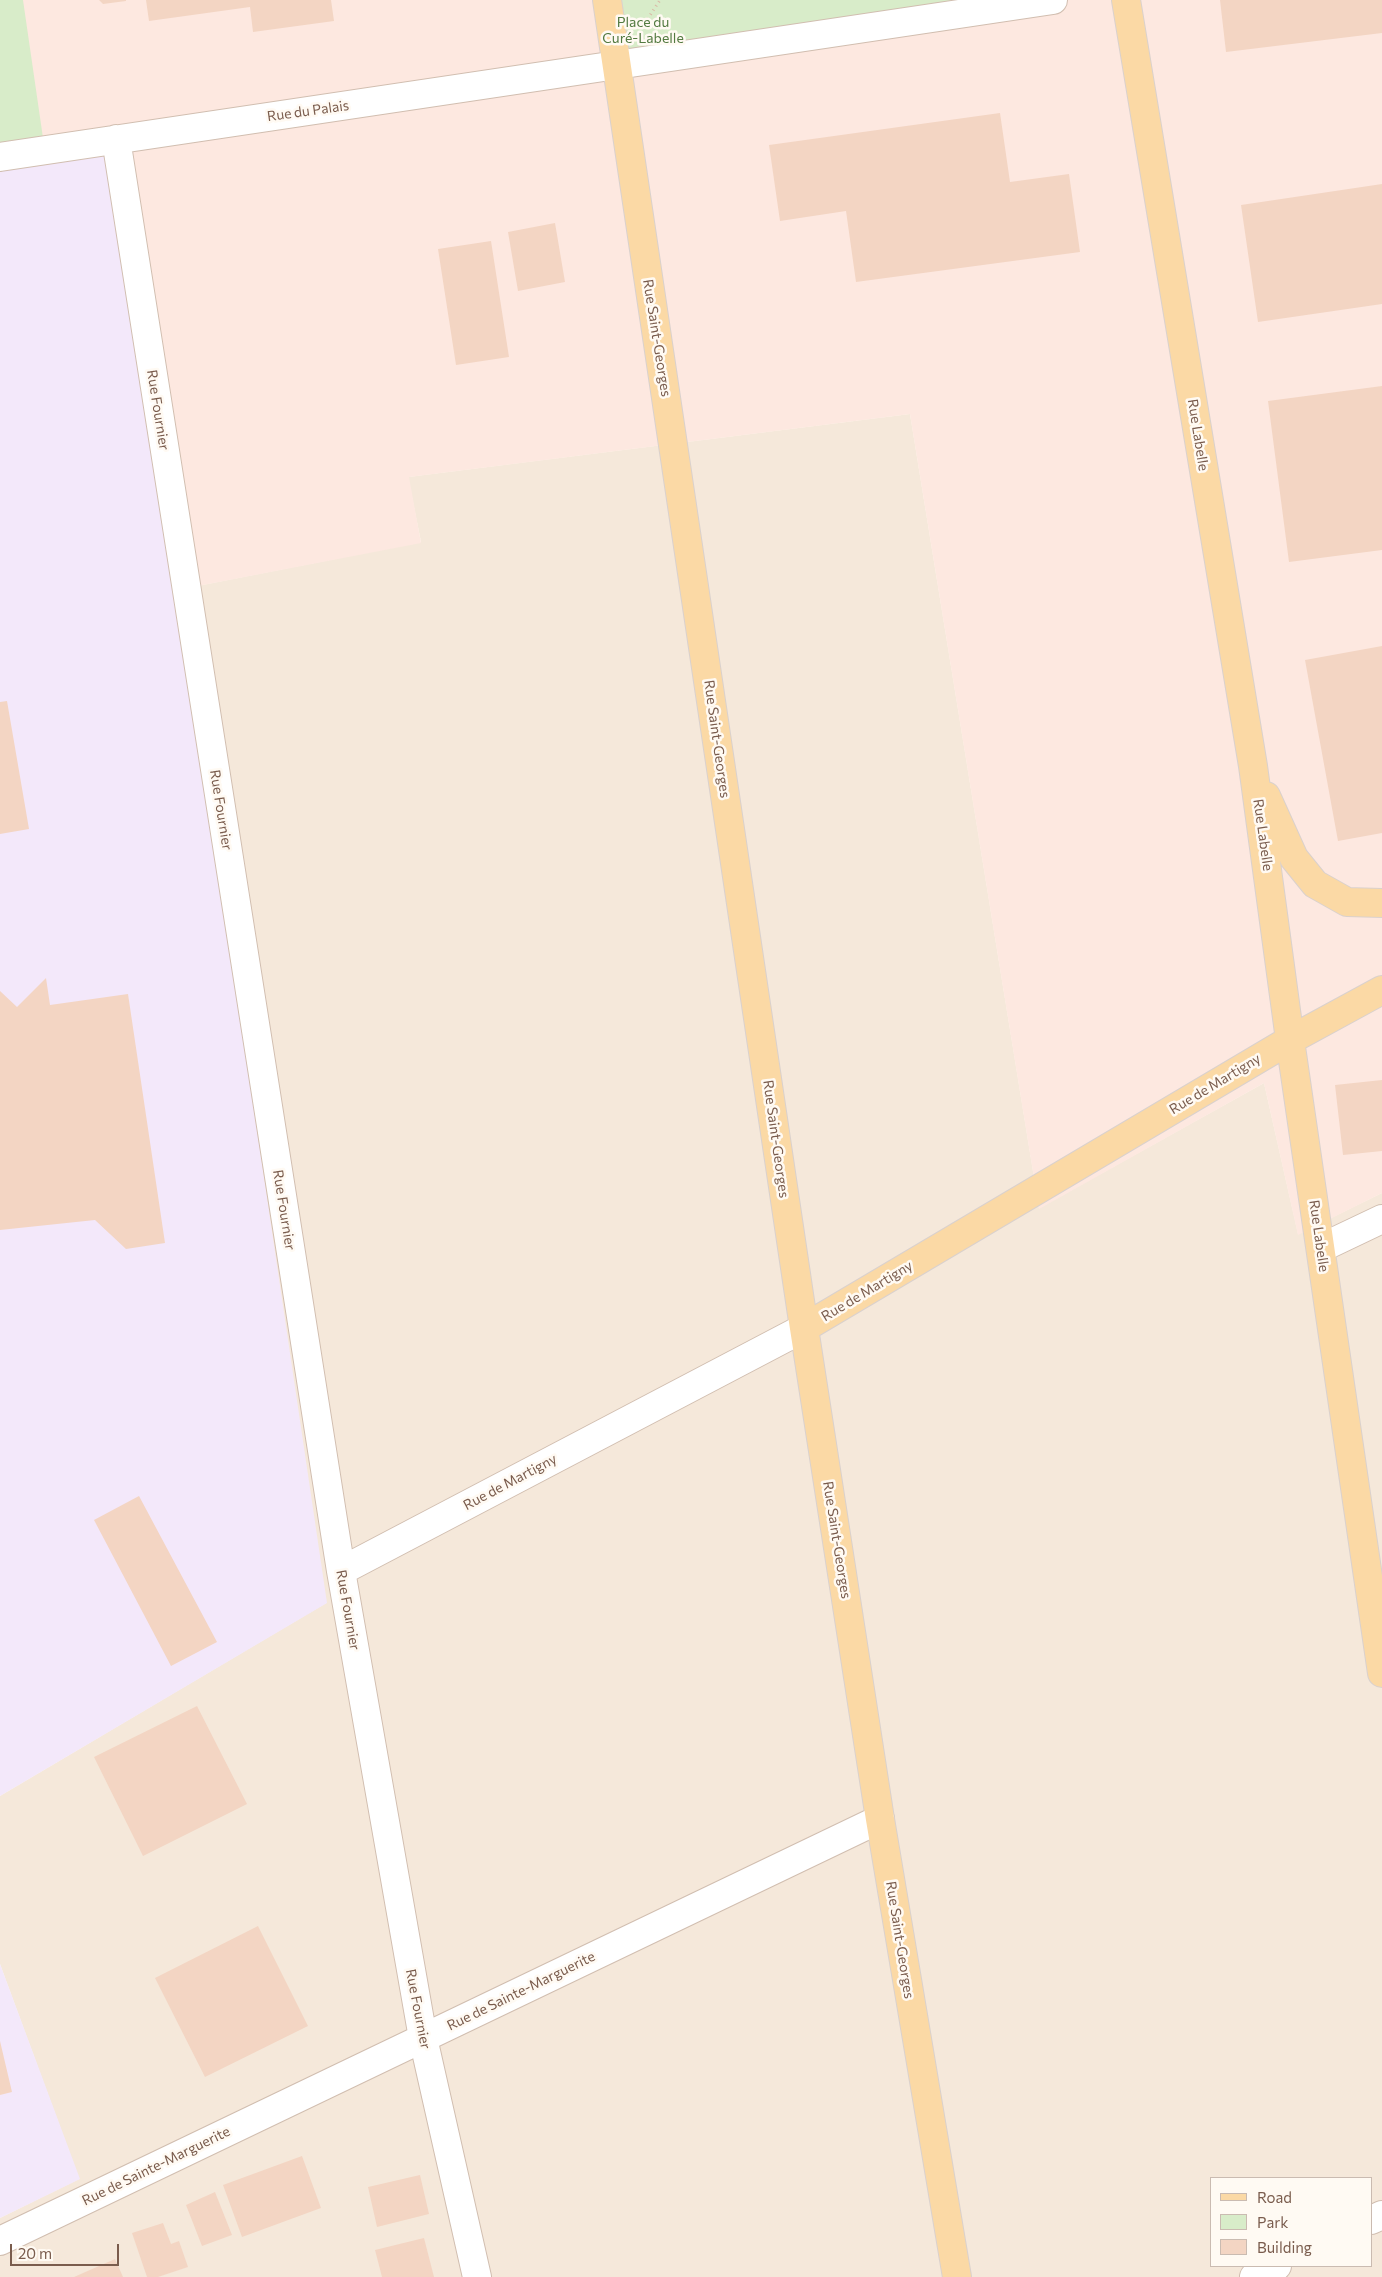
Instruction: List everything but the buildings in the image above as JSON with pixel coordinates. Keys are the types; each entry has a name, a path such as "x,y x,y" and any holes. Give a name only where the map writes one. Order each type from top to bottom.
{"main road":[{"name":"Rue Saint-Georges","path":"607,0 804,1328 880,1819 957,2277"},
{"name":"Rue Labelle","path":"1126,0 1253,766 1290,1040 1382,1673"},
{"path":"1253,766 1294,858 1315,884 1347,902 1382,903"},
{"name":"Rue de Martigny","path":"804,1328 1290,1040 1382,990"}],"street":[{"path":"616,65 1053,0"},
{"name":"Rue du Palais","path":"0,156 616,65"},
{"name":"Rue Fournier","path":"116,139 341,1571 423,2038 477,2277"},
{"path":"1320,1248 1382,1219"},
{"name":"Rue de Martigny","path":"341,1571 804,1328"},
{"name":"Rue de Sainte-Marguerite","path":"0,2241 880,1819"},
{"path":"1254,2277 1275,2267"}],"shaded area":[{"path":"0,0 1382,0 1382,1193 1298,1235 1264,1083 1039,1209 910,414 409,477 421,543 177,590 0,152"},
{"path":"116,139 177,590 327,1603 0,1796 0,157"},
{"path":"910,414 1039,1208 1264,1083 1298,1234 1382,1193 1382,2277 0,2277 0,2218 79,2179 0,1964 0,1796 326,1603 177,590 421,542 408,477"},
{"path":"0,1964 80,2179 0,2218"}],"green space":[{"path":"0,0 23,0 43,138 0,145"},
{"name":"Place du Curé-Labelle","path":"606,0 1051,0 615,63"}]}
